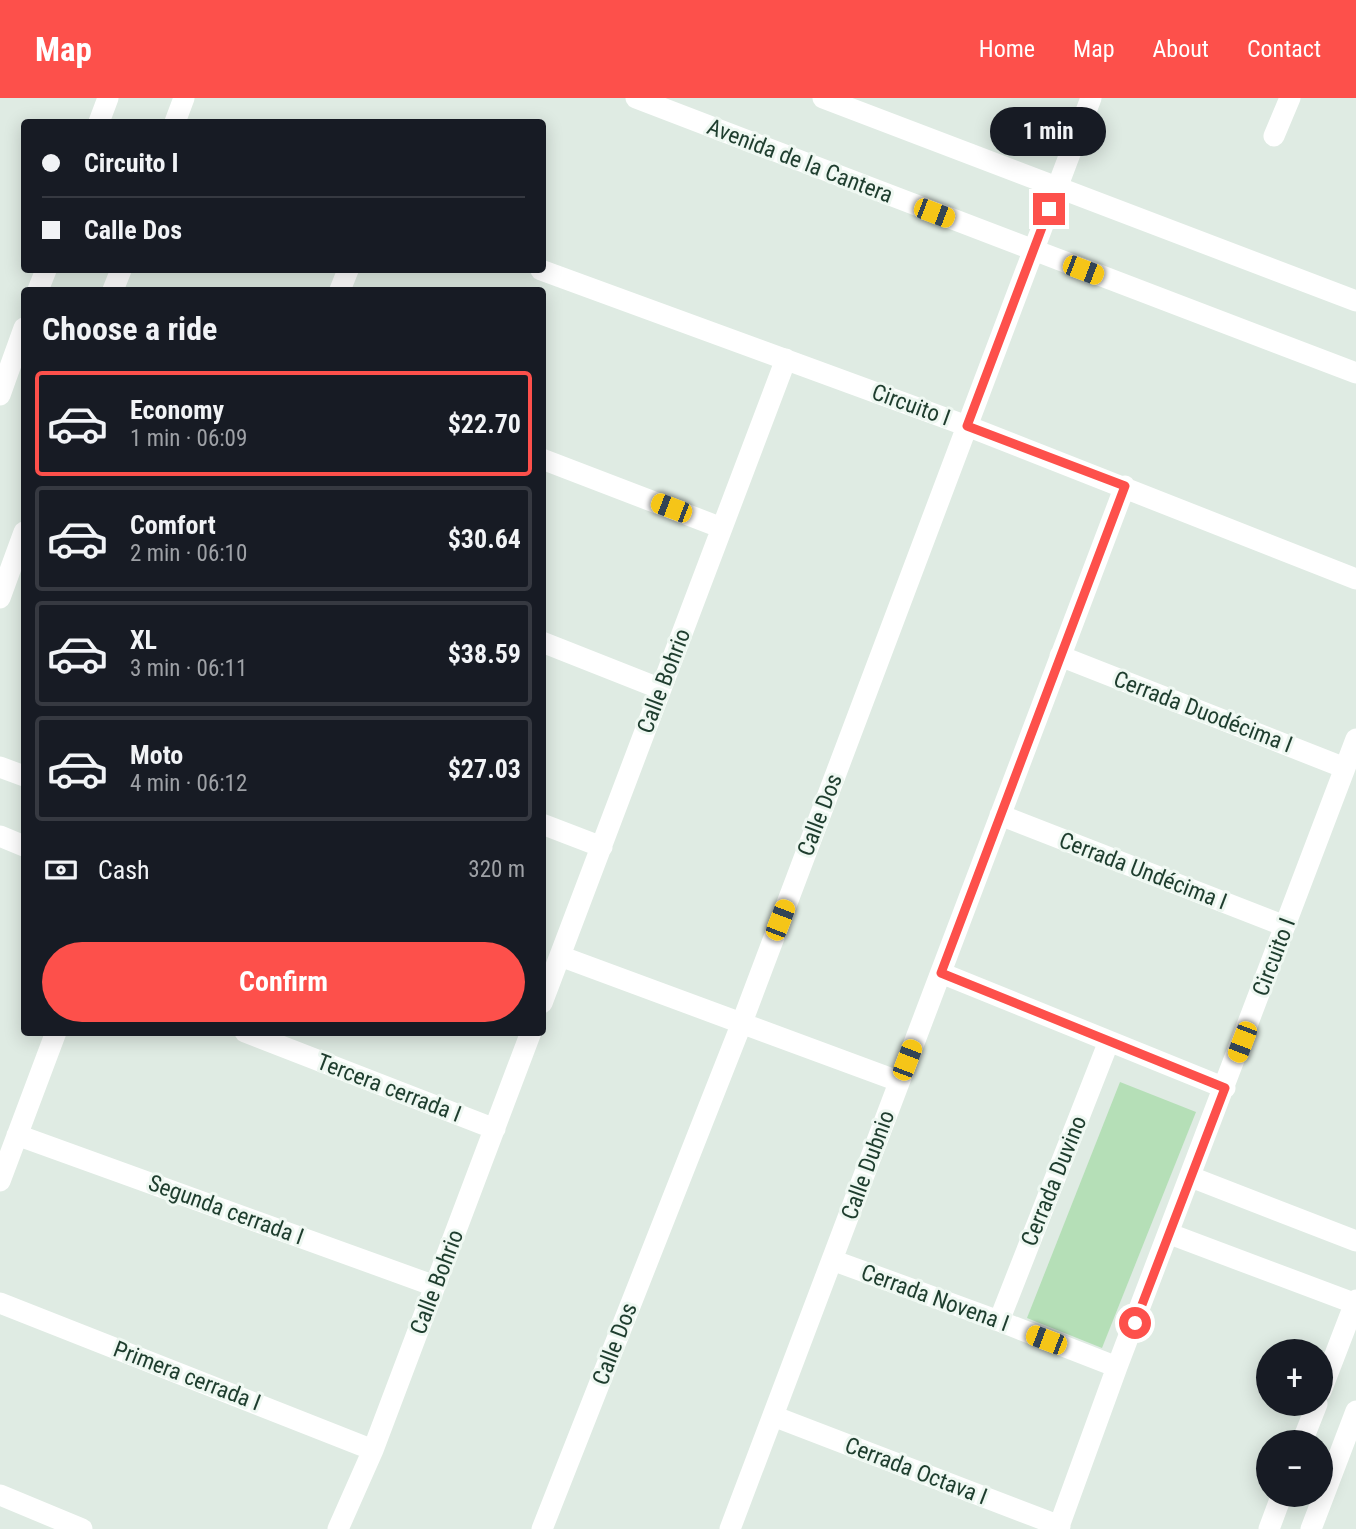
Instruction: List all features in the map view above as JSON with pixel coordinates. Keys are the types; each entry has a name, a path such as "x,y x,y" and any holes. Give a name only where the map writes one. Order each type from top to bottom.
{"street":[{"path":"100,119 108,98"},
{"path":"176,119 184,98"},
{"name":"Avenida de la Cantera","path":"636,98 1356,373"},
{"path":"823,98 1356,301"},
{"name":"Calle Dos","path":"542,1529 741,1025 1091,98"},
{"path":"1275,135 1290,98"},
{"name":"Circuito I","path":"546,272 967,426 1356,579"},
{"path":"0,396 21,336"},
{"name":"Calle Bohrio","path":"546,993 786,359"},
{"path":"546,461 722,528"},
{"name":"Calle Dubnio","path":"730,1529 1125,486"},
{"path":"0,598 21,540"},
{"path":"546,644 661,689"},
{"name":"Cerrada Duodécima I","path":"1060,656 1345,768"},
{"name":"Circuito I","path":"1059,1527 1117,1367 1170,1234 1356,739"},
{"path":"0,767 21,775"},
{"name":"Cerrada Undécima I","path":"1000,815 1285,926"},
{"path":"546,826 601,847"},
{"path":"0,836 21,845"},
{"path":"560,956 898,1082"},
{"path":"941,973 1225,1088"},
{"path":"0,1181 55,1036"},
{"name":"Tercera cerrada I","path":"255,1036 495,1129"},
{"name":"Calle Bohrio","path":"338,1529 373,1450 530,1036"},
{"name":"Cerrada Duvino","path":"999,1321 1109,1041"},
{"name":"Segunda cerrada I","path":"18,1135 435,1286"},
{"path":"1191,1177 1356,1241"},
{"path":"1170,1234 1356,1302 1333,1360"},
{"name":"Cerrada Novena I","path":"832,1260 1117,1367"},
{"name":"Primera cerrada I","path":"0,1303 373,1450"},
{"path":"1311,1529 1356,1411"},
{"name":"Cerrada Octava I","path":"773,1416 1059,1527"},
{"path":"0,1495 82,1529"},
{"path":"1269,1529 1277,1507"}],"green space":[{"path":"1120,1082 1196,1112 1102,1348 1027,1318"}],"route":[{"path":"1049,209 967,426 1125,486 941,973 1225,1088 1135,1323"}]}
